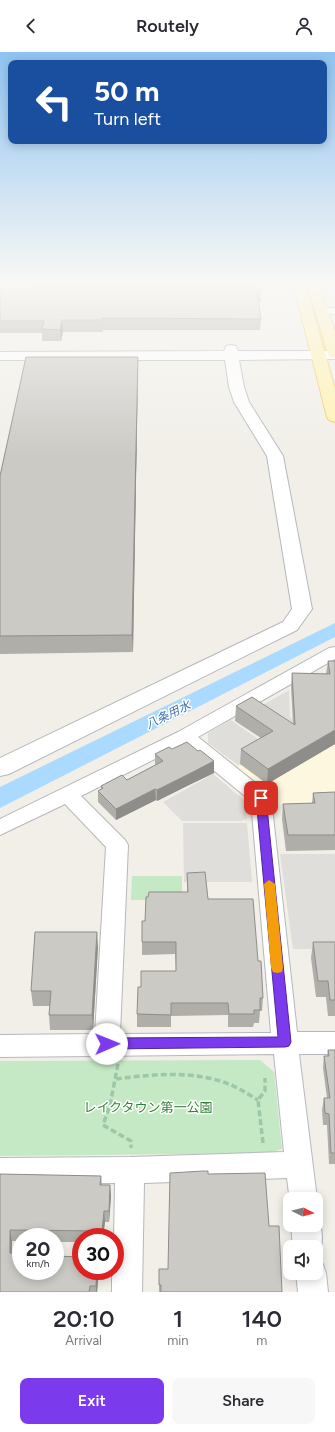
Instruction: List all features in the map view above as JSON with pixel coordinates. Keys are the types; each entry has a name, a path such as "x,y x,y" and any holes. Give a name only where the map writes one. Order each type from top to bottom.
{"main road":[{"path":"314,341 335,417"},
{"path":"330,341 334,353"}],"street":[{"path":"0,349 334,353"},
{"path":"0,356 232,352"},
{"path":"0,768 290,626 297,618 302,609 275,456 270,445 245,409 238,396 232,352"},
{"path":"0,828 185,736 335,652"},
{"path":"185,736 261,798 277,1042 288,1165 300,1192"},
{"path":"68,795 117,845 114,1044"},
{"path":"0,1046 277,1042 335,1043"},
{"path":"0,1171 130,1170 288,1165"},
{"path":"127,1292 130,1170"},
{"path":"312,1280 313,1292"}],"path":[{"path":"277,1042 266,1064 265,1091 258,1100 264,1144 288,1165"},
{"path":"114,1044 116,1079 103,1125 131,1141 130,1170"},
{"path":"116,1079 140,1075 169,1074 204,1078 230,1084 258,1100"}],"shaded area":[{"path":"289,690 290,717 295,722 281,729 254,710"},
{"path":"320,715 335,716 335,805 270,805 271,796 237,767"},
{"path":"231,720 268,746 238,765 208,743 208,733"},
{"path":"213,774 245,801 247,819 241,821 182,821 163,802"},
{"path":"183,823 247,823 252,882 184,882"},
{"path":"280,854 335,854 335,949 293,949"}],"green space":[{"path":"132,876 182,876 182,900 131,900"},
{"name":"レイクタウン第一公園","path":"260,1060 274,1072 282,1149 269,1153 0,1156 0,1061"}],"water":[{"name":"八条用水","path":"335,623 335,637 0,808 0,787"}],"building":[{"path":"26,357 138,357 132,635 0,636 0,476"},
{"path":"328,661 335,661 335,730 268,769 241,749 273,731 236,706 252,697 295,725 292,673 330,674"},
{"path":"187,742 214,761 116,809 98,791 103,788 101,786 122,775 127,780 163,761 155,754 169,747 172,749"},
{"path":"335,792 335,835 288,835 283,804 315,803 313,793"},
{"path":"205,872 208,899 253,899 258,961 261,961 263,998 260,998 260,1010 254,1010 254,1014 229,1014 228,1003 171,1003 171,1015 137,1014 138,987 141,987 141,971 176,971 176,942 142,942 142,921 145,921 146,897 148,897 149,892 188,892 187,873"},
{"path":"35,932 97,932 92,1015 49,1015 51,991 31,991"},
{"path":"313,942 335,942 335,1000 330,1000 328,981 318,981"},
{"path":"328,1050 335,1050 335,1153 331,1153 329,1114 325,1113 324,1098 330,1098 324,1056 329,1056"},
{"path":"208,1171 208,1174 265,1173 269,1226 279,1226 282,1292 161,1292 161,1285 159,1285 159,1269 168,1269 170,1173"},
{"path":"0,1174 101,1176 100,1185 110,1185 109,1211 104,1211 102,1228 72,1228 72,1231 64,1231 64,1228 12,1228 12,1230 10,1230 12,1280 64,1280 64,1256 72,1257 72,1280 96,1280 96,1286 90,1286 89,1292 0,1292"}],"slow traffic":[{"path":"269,884 277,968"}],"route":[{"path":"107,1044 285,1042 261,798"}]}
